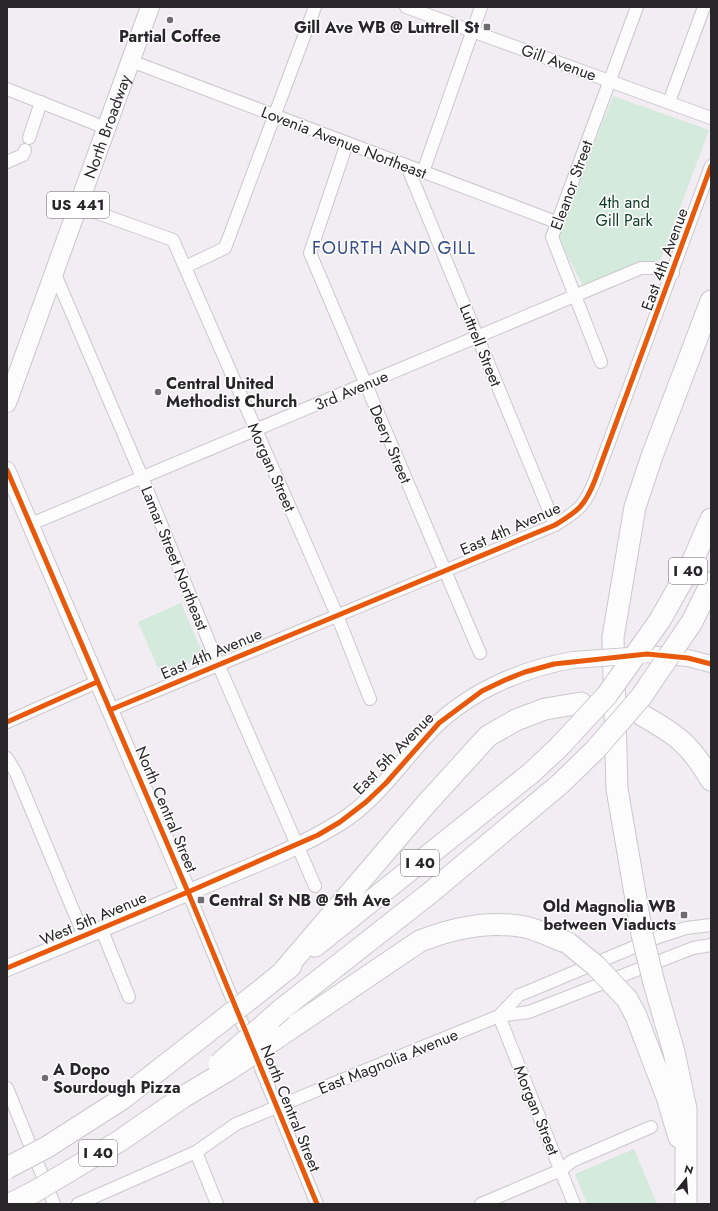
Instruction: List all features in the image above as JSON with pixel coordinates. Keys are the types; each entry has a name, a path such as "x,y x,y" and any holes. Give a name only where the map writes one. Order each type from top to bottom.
{"highway":[{"path":"686,1204 686,1108 674,1052 654,983 642,934 617,789 613,637 635,507 652,456 711,301"},
{"name":"I 40","path":"7,1168 47,1147 122,1099 256,994 530,774 558,748 607,695 660,620 685,576 711,519"},
{"name":"I 40","path":"10,1204 34,1192 121,1140 183,1097 282,1009 430,893 560,784 595,750 641,697 692,622 711,583"},
{"path":"281,974 427,803 488,736 516,720 545,709 581,703 611,706 642,715 670,731 692,749 711,780"},
{"path":"183,1097 230,1069 420,941 444,931 488,924 525,927 568,943 596,966 627,999 636,1016 667,1097 677,1130 685,1168"}],"main road":[{"name":"North Broadway","path":"7,404 150,7"},
{"name":"North Central Street","path":"7,470 188,892"},
{"name":"East 5th Avenue","path":"188,892 297,846 340,822 366,802 386,783 434,727 477,694 525,672 573,660 647,654 688,658 711,664"},
{"name":"West 5th Avenue","path":"7,968 188,892"}],"street":[{"path":"185,267 225,248 315,7"},
{"name":"Gill Avenue","path":"406,7 711,118"},
{"path":"423,172 471,31 481,7"},
{"name":"Eleanor Street","path":"601,362 574,297 552,237 556,222 637,7"},
{"path":"669,102 704,7"},
{"name":"Lovenia Avenue Northeast","path":"131,61 556,222"},
{"path":"7,89 106,128"},
{"path":"29,138 41,102"},
{"name":"Deery Street","path":"347,143 310,253 480,653"},
{"path":"7,162 23,155 25,150"},
{"name":"Luttrell Street","path":"407,166 555,525"},
{"name":"East 4th Avenue","path":"110,710 555,525 577,511 590,494 711,166"},
{"name":"Morgan Street","path":"78,206 173,240 336,615 370,699"},
{"name":"3rd Avenue","path":"31,524 641,268 654,268 672,273"},
{"name":"Lamar Street Northeast","path":"55,274 142,477 218,664 315,886"},
{"path":"7,722 97,682"},
{"path":"7,758 16,773 84,936"},
{"name":"North Central Street","path":"188,892 317,1204"},
{"name":"East Magnolia Avenue","path":"499,1016 519,995 658,937 686,928 711,925"},
{"path":"102,928 129,997"},
{"name":"East Magnolia Avenue","path":"78,1204 196,1152 236,1124 276,1107 499,1016 529,1012 693,948 711,945"},
{"name":"Morgan Street","path":"499,1016 574,1204"},
{"path":"7,1088 54,1204"},
{"path":"481,1204 561,1170 572,1161 650,1127"},
{"path":"196,1152 217,1204"}],"green space":[{"name":"4th and Gill Park","path":"613,96 709,130 661,259 583,286 558,237"},
{"path":"181,603 204,657 161,675 138,622"},
{"path":"634,1149 657,1204 587,1204 575,1174"}],"cycle path":[{"path":"110,710 555,525 570,516 580,507 588,496 595,480 711,166"},
{"path":"7,470 188,892 317,1204"},
{"path":"7,968 188,892 318,835 340,822 366,802 386,783 439,723 482,691 505,680 525,672 554,664 647,654 688,658 711,664"},
{"path":"7,722 97,682"}],"place":[{"name":"Partial Coffee","path":"170,20"},
{"name":"Gill Ave WB @ Luttrell St","path":"487,27"},
{"name":"Central United Methodist Church","path":"158,392"},
{"name":"Central St NB @ 5th Ave","path":"201,900"},
{"name":"Old Magnolia WB between Viaducts","path":"684,915"},
{"name":"A Dopo Sourdough Pizza","path":"45,1078"}],"district":[{"name":"FOURTH AND GILL","path":"394,248"}]}
